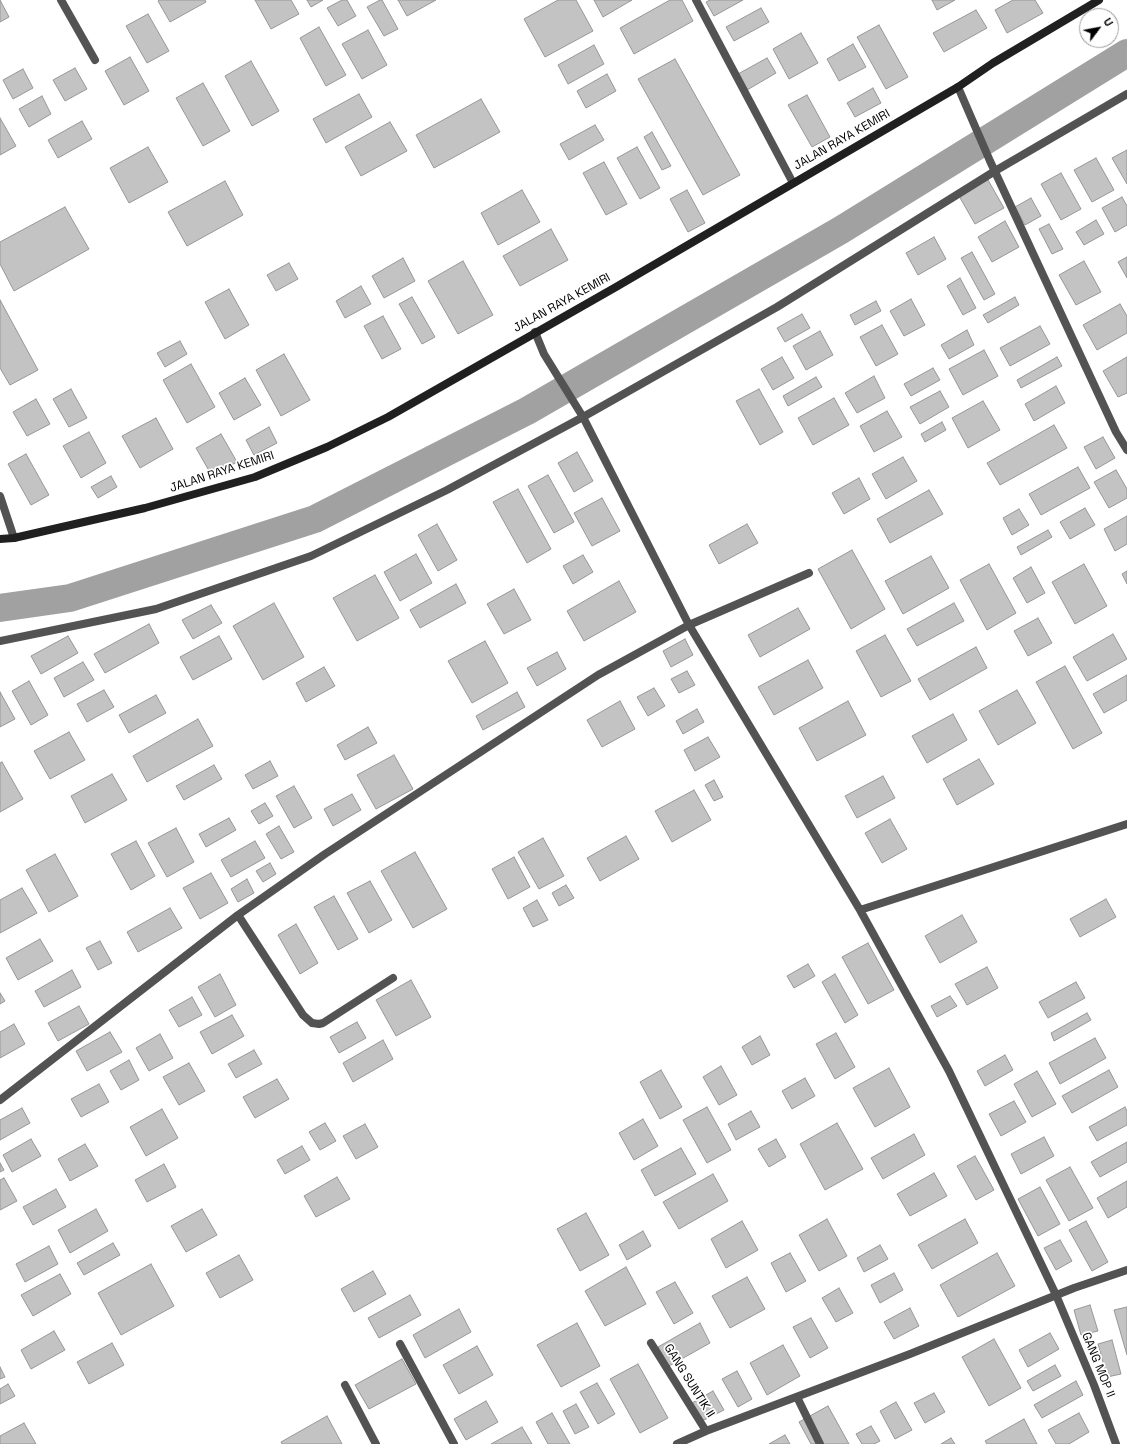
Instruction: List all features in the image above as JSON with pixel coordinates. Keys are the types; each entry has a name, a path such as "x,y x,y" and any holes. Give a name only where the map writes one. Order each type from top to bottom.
{"main road":[{"name":"JALAN RAYA KEMIRI","path":"0,540 145,508 255,477 327,447 388,417 616,287 958,87 993,63 1099,0"}],"street":[{"path":"61,0 95,60"},
{"path":"696,0 793,183"},
{"path":"958,87 990,161 1116,432 1127,450"},
{"path":"0,641 156,609 311,556 447,490 583,417 777,307 995,171 1127,94"},
{"name":"GANG MOP II","path":"535,332 544,354 583,417 689,625 860,910 949,1071 1056,1295 1094,1385 1116,1444"},
{"path":"0,496 14,538"},
{"path":"0,1099 238,915 325,854 598,675 689,625 808,572"},
{"path":"860,910 1127,824"},
{"path":"238,915 303,1015 312,1023 323,1023 393,978"},
{"path":"677,1444 706,1431 910,1354 1056,1295 1127,1270"},
{"name":"GANG SUNTIK II","path":"651,1343 706,1431"},
{"path":"400,1344 454,1444"},
{"path":"345,1386 376,1444"},
{"path":"797,1397 820,1444"}],"building":[{"path":"0,0 9,17 0,22"},
{"path":"205,0 206,2 170,22 158,1"},
{"path":"255,0 291,0 299,14 271,29"},
{"path":"307,0 323,0 311,7"},
{"path":"342,0 347,0 356,16 338,26 327,8"},
{"path":"382,0 398,29 384,36 367,7"},
{"path":"398,0 436,0 407,16"},
{"path":"558,0 576,0 593,31 545,57 524,19"},
{"path":"594,0 632,0 603,17"},
{"path":"670,0 682,0 693,21 634,54 620,28"},
{"path":"710,0 743,0 714,16 706,2"},
{"path":"932,0 955,0 937,10"},
{"path":"1013,0 1035,0 1043,13 1007,33 995,10"},
{"path":"761,8 769,22 734,41 726,27"},
{"path":"976,10 987,28 944,52 933,33"},
{"path":"148,14 169,51 147,63 126,26"},
{"path":"879,25 908,77 886,89 857,37"},
{"path":"319,27 346,75 326,86 300,38"},
{"path":"368,30 387,65 362,79 342,44"},
{"path":"801,33 818,63 789,79 773,49"},
{"path":"853,44 866,67 839,81 827,59"},
{"path":"594,45 604,64 568,84 558,65"},
{"path":"130,57 149,91 124,105 105,71"},
{"path":"767,58 776,73 747,90 738,74"},
{"path":"675,59 740,175 703,195 638,79"},
{"path":"251,61 279,111 252,126 225,76"},
{"path":"75,68 87,89 65,101 53,80"},
{"path":"23,69 33,88 13,99 3,80"},
{"path":"607,74 616,91 586,108 577,91"},
{"path":"203,83 230,131 203,146 176,98"},
{"path":"873,88 881,103 855,117 847,103"},
{"path":"359,94 372,117 326,143 313,119"},
{"path":"807,95 830,137 812,147 788,105"},
{"path":"42,96 51,114 29,127 19,109"},
{"path":"481,99 500,132 434,168 416,135"},
{"path":"0,118 16,146 0,155"},
{"path":"82,121 92,139 58,158 48,140"},
{"path":"390,122 407,151 361,176 345,147"},
{"path":"595,125 604,140 569,160 560,144"},
{"path":"652,132 671,166 662,170 644,137"},
{"path":"148,147 168,182 129,203 110,168"},
{"path":"637,147 660,188 640,199 617,158"},
{"path":"1127,150 1127,184 1112,158"},
{"path":"1096,158 1114,190 1092,202 1074,170"},
{"path":"604,162 627,204 606,215 583,173"},
{"path":"1061,173 1081,209 1061,220 1041,184"},
{"path":"988,180 1004,208 975,224 959,196"},
{"path":"225,181 243,215 187,246 168,212"},
{"path":"522,190 540,222 498,245 481,213"},
{"path":"687,190 705,223 688,232 670,199"},
{"path":"1122,197 1127,206 1127,225 1115,232 1102,208"},
{"path":"1031,198 1041,216 1025,225 1015,207"},
{"path":"65,207 89,249 14,291 0,264 0,242"},
{"path":"1096,220 1104,234 1084,245 1076,232"},
{"path":"1005,221 1019,247 992,262 978,237"},
{"path":"1049,224 1063,249 1052,254 1039,229"},
{"path":"551,229 568,260 520,286 503,256"},
{"path":"934,237 946,259 918,275 906,253"},
{"path":"972,252 995,294 984,300 961,258"},
{"path":"1127,257 1127,278 1118,262"},
{"path":"403,258 415,281 384,298 372,276"},
{"path":"463,261 493,315 458,334 428,281"},
{"path":"1084,261 1101,292 1076,305 1059,275"},
{"path":"289,263 298,279 276,291 267,275"},
{"path":"960,278 976,308 963,315 947,286"},
{"path":"361,286 371,304 345,318 336,301"},
{"path":"229,289 249,325 225,339 205,302"},
{"path":"412,297 435,337 422,344 399,304"},
{"path":"1015,297 1019,305 988,323 983,315"},
{"path":"911,299 925,325 904,336 890,311"},
{"path":"0,300 38,370 10,385 0,368"},
{"path":"876,301 881,311 855,325 850,315"},
{"path":"1120,304 1127,316 1127,333 1097,350 1083,325"},
{"path":"802,314 810,328 785,342 777,328"},
{"path":"383,316 401,349 382,359 364,326"},
{"path":"882,325 898,354 876,366 860,337"},
{"path":"1040,326 1050,344 1010,366 1000,348"},
{"path":"967,330 974,345 949,359 941,345"},
{"path":"820,331 833,355 806,370 793,346"},
{"path":"180,341 187,354 165,367 157,353"},
{"path":"984,350 998,376 963,395 949,369"},
{"path":"284,354 310,400 281,416 256,370"},
{"path":"782,357 794,378 773,390 761,369"},
{"path":"1057,357 1062,366 1021,388 1017,380"},
{"path":"1127,357 1127,393 1118,397 1103,371"},
{"path":"191,364 215,407 187,423 163,380"},
{"path":"933,368 940,380 911,396 904,384"},
{"path":"874,376 885,398 857,413 845,393"},
{"path":"816,377 822,387 788,406 783,396"},
{"path":"245,378 261,405 234,420 219,393"},
{"path":"1056,386 1065,403 1034,421 1025,404"},
{"path":"71,389 87,418 69,427 53,399"},
{"path":"759,389 783,432 760,445 736,401"},
{"path":"940,391 949,407 920,424 910,407"},
{"path":"834,398 849,425 813,445 798,418"},
{"path":"36,399 50,424 27,436 13,412"},
{"path":"983,401 1000,430 968,448 952,418"},
{"path":"887,411 902,437 874,452 860,426"},
{"path":"156,418 173,449 140,468 122,436"},
{"path":"942,422 946,430 925,442 921,434"},
{"path":"1054,425 1067,448 1000,485 987,463"},
{"path":"269,427 277,443 254,455 246,440"},
{"path":"89,432 106,463 81,478 63,446"},
{"path":"221,434 237,462 212,476 196,448"},
{"path":"1103,437 1115,458 1096,469 1084,447"},
{"path":"577,452 593,481 574,492 558,463"},
{"path":"26,454 49,495 31,505 8,464"},
{"path":"903,457 917,481 886,499 872,474"},
{"path":"1078,467 1090,488 1041,515 1029,494"},
{"path":"1116,470 1127,489 1127,498 1109,508 1094,482"},
{"path":"548,475 574,522 554,533 528,486"},
{"path":"111,476 117,487 98,498 91,487"},
{"path":"859,478 870,499 844,514 832,493"},
{"path":"518,489 551,549 527,563 493,502"},
{"path":"929,490 943,514 890,543 877,519"},
{"path":"602,498 620,531 592,546 574,513"},
{"path":"1085,508 1095,525 1070,539 1060,522"},
{"path":"1019,509 1029,525 1012,535 1003,518"},
{"path":"1127,516 1127,544 1115,551 1104,529"},
{"path":"437,524 457,560 438,571 418,535"},
{"path":"747,524 758,543 719,564 709,545"},
{"path":"1048,530 1052,537 1021,555 1017,547"},
{"path":"852,550 885,609 851,629 818,569"},
{"path":"416,554 432,583 400,601 384,572"},
{"path":"583,555 593,572 573,584 563,566"},
{"path":"931,556 949,588 903,614 885,581"},
{"path":"989,564 1016,613 987,630 960,580"},
{"path":"1084,564 1107,606 1075,624 1052,582"},
{"path":"1031,567 1045,593 1027,603 1013,578"},
{"path":"1127,571 1127,584 1122,574"},
{"path":"375,575 399,618 357,641 333,598"},
{"path":"619,581 636,612 584,641 567,611"},
{"path":"456,584 466,603 420,628 410,610"},
{"path":"514,589 531,620 504,634 487,604"},
{"path":"274,603 304,657 263,680 233,626"},
{"path":"954,603 964,621 917,646 907,629"},
{"path":"211,605 222,623 193,639 182,620"},
{"path":"798,608 810,629 760,657 748,635"},
{"path":"1038,618 1052,643 1028,656 1014,631"},
{"path":"149,624 159,643 105,673 94,654"},
{"path":"1113,634 1127,659 1087,681 1073,657"},
{"path":"885,635 911,681 881,697 856,651"},
{"path":"68,636 78,653 41,674 31,656"},
{"path":"219,636 232,659 193,680 180,657"},
{"path":"685,639 693,655 671,667 663,651"},
{"path":"485,641 508,683 472,703 448,661"},
{"path":"976,647 987,668 930,700 918,679"},
{"path":"557,652 566,669 537,686 527,668"},
{"path":"808,660 823,688 774,715 758,687"},
{"path":"83,662 94,680 64,697 54,678"},
{"path":"1065,666 1102,733 1073,749 1036,682"},
{"path":"324,667 335,686 306,702 296,683"},
{"path":"687,671 695,685 679,693 671,679"},
{"path":"1127,675 1127,700 1104,713 1093,694"},
{"path":"29,681 48,715 31,725 12,691"},
{"path":"654,688 665,706 648,716 637,697"},
{"path":"104,690 114,707 87,722 77,704"},
{"path":"1017,690 1036,723 998,745 979,711"},
{"path":"0,692 15,719 0,727"},
{"path":"517,692 525,707 483,730 476,716"},
{"path":"156,695 166,713 129,733 119,715"},
{"path":"620,701 635,729 602,747 587,720"},
{"path":"848,701 866,735 817,761 799,728"},
{"path":"697,709 704,722 683,734 676,721"},
{"path":"953,714 967,740 927,763 912,736"},
{"path":"198,719 213,746 147,782 133,756"},
{"path":"368,727 377,743 345,760 337,745"},
{"path":"69,732 85,760 50,779 34,751"},
{"path":"708,737 720,757 695,771 684,750"},
{"path":"394,755 413,789 376,809 357,775"},
{"path":"979,759 994,784 957,805 943,779"},
{"path":"270,761 278,776 253,789 245,775"},
{"path":"2,762 23,799 0,812 0,763"},
{"path":"214,765 222,779 184,800 176,786"},
{"path":"112,774 127,800 85,823 71,796"},
{"path":"883,776 895,798 857,818 845,796"},
{"path":"714,780 723,797 714,801 705,785"},
{"path":"294,786 312,818 294,828 276,796"},
{"path":"694,790 711,820 672,842 655,811"},
{"path":"352,794 361,810 333,826 324,809"},
{"path":"265,803 273,816 259,824 251,811"},
{"path":"229,818 236,830 206,847 199,834"},
{"path":"890,819 907,849 882,863 865,833"},
{"path":"279,826 294,852 281,859 266,834"},
{"path":"176,828 194,862 167,877 148,843"},
{"path":"626,836 639,859 600,881 587,858"},
{"path":"543,838 564,876 539,889 518,852"},
{"path":"136,841 155,876 131,890 111,854"},
{"path":"255,841 265,858 231,877 221,860"},
{"path":"415,852 447,909 413,928 381,871"},
{"path":"55,854 78,896 49,912 26,870"},
{"path":"514,857 530,887 508,899 492,869"},
{"path":"270,863 276,874 263,882 256,871"},
{"path":"211,873 228,903 200,919 183,888"},
{"path":"247,879 254,893 238,902 231,889"},
{"path":"370,881 392,920 369,933 347,893"},
{"path":"566,885 574,898 559,906 552,893"},
{"path":"22,888 37,913 0,933 0,900"},
{"path":"334,896 358,939 338,950 314,907"},
{"path":"1106,899 1116,917 1080,937 1070,919"},
{"path":"537,900 548,920 533,927 523,908"},
{"path":"170,908 182,928 138,952 127,932"},
{"path":"962,915 977,942 940,963 925,936"},
{"path":"296,924 318,963 300,974 278,935"},
{"path":"40,939 53,961 18,980 6,958"},
{"path":"100,941 112,963 98,970 86,948"},
{"path":"868,943 894,990 868,1004 842,957"},
{"path":"808,964 815,976 794,988 787,976"},
{"path":"987,967 998,988 967,1005 955,984"},
{"path":"72,970 81,987 44,1007 35,991"},
{"path":"220,974 236,1005 215,1017 198,987"},
{"path":"835,974 858,1015 845,1023 822,982"},
{"path":"411,980 431,1017 396,1036 376,1000"},
{"path":"1076,982 1085,998 1048,1018 1039,1002"},
{"path":"0,993 5,1001 0,1004"},
{"path":"950,996 957,1006 937,1017 931,1006"},
{"path":"192,997 202,1015 179,1027 169,1010"},
{"path":"79,1006 89,1024 58,1041 48,1023"},
{"path":"1087,1013 1091,1020 1054,1041 1051,1033"},
{"path":"232,1015 244,1036 212,1054 200,1032"},
{"path":"357,1022 366,1038 339,1053 330,1037"},
{"path":"14,1024 25,1044 0,1058 0,1032"},
{"path":"110,1032 122,1052 87,1071 76,1051"},
{"path":"836,1033 855,1067 835,1079 816,1044"},
{"path":"160,1034 173,1058 149,1071 136,1048"},
{"path":"760,1036 770,1055 752,1065 742,1047"},
{"path":"1095,1038 1106,1058 1060,1084 1049,1063"},
{"path":"383,1040 393,1059 353,1082 343,1063"},
{"path":"254,1050 262,1064 236,1078 228,1064"},
{"path":"1005,1055 1013,1070 985,1086 977,1071"},
{"path":"129,1060 139,1080 121,1090 110,1071"},
{"path":"189,1063 205,1091 179,1105 163,1077"},
{"path":"721,1066 737,1095 719,1105 703,1077"},
{"path":"889,1068 910,1107 875,1127 853,1088"},
{"path":"661,1070 682,1107 660,1119 640,1082"},
{"path":"1109,1070 1118,1087 1072,1113 1062,1096"},
{"path":"1037,1071 1056,1104 1032,1117 1014,1084"},
{"path":"805,1078 815,1096 792,1109 782,1091"},
{"path":"277,1079 289,1099 255,1118 243,1097"},
{"path":"99,1084 109,1102 81,1117 71,1099"},
{"path":"1014,1101 1026,1122 1001,1136 989,1114"},
{"path":"707,1107 731,1150 707,1163 683,1120"},
{"path":"1125,1107 1127,1111 1127,1125 1097,1141 1089,1127"},
{"path":"22,1108 30,1123 0,1140 0,1120"},
{"path":"162,1109 178,1138 146,1156 130,1127"},
{"path":"751,1111 760,1127 736,1140 728,1124"},
{"path":"643,1119 658,1146 634,1160 619,1133"},
{"path":"325,1123 336,1141 320,1150 309,1132"},
{"path":"837,1123 863,1169 825,1190 800,1144"},
{"path":"365,1124 378,1147 356,1159 343,1136"},
{"path":"914,1134 925,1155 883,1179 871,1158"},
{"path":"1044,1137 1054,1156 1021,1174 1011,1154"},
{"path":"31,1139 41,1156 12,1172 3,1155"},
{"path":"776,1139 786,1157 769,1167 758,1149"},
{"path":"1127,1142 1127,1162 1100,1177 1091,1162"},
{"path":"85,1144 98,1166 70,1181 58,1159"},
{"path":"302,1146 310,1160 285,1174 277,1160"},
{"path":"681,1148 696,1174 655,1196 641,1170"},
{"path":"975,1156 994,1190 976,1200 957,1166"},
{"path":"0,1163 4,1170 0,1172"},
{"path":"164,1164 176,1187 147,1202 135,1180"},
{"path":"1070,1167 1093,1208 1069,1221 1046,1180"},
{"path":"934,1173 947,1196 910,1216 897,1194"},
{"path":"713,1174 728,1201 679,1229 663,1202"},
{"path":"337,1177 350,1199 316,1217 304,1196"},
{"path":"4,1178 17,1201 0,1210 0,1180"},
{"path":"1127,1181 1127,1207 1108,1218 1097,1198"},
{"path":"1040,1187 1060,1224 1038,1236 1018,1199"},
{"path":"56,1189 66,1207 33,1225 23,1207"},
{"path":"96,1209 108,1231 70,1253 58,1230"},
{"path":"202,1209 217,1235 186,1252 171,1226"},
{"path":"586,1213 609,1255 580,1271 557,1229"},
{"path":"827,1219 847,1256 819,1271 799,1235"},
{"path":"965,1219 978,1243 932,1269 918,1245"},
{"path":"742,1221 758,1250 726,1268 711,1239"},
{"path":"1086,1221 1108,1262 1092,1271 1069,1230"},
{"path":"643,1231 651,1246 627,1260 619,1245"},
{"path":"1060,1240 1072,1261 1056,1270 1044,1248"},
{"path":"113,1243 120,1255 84,1275 77,1263"},
{"path":"880,1245 888,1259 864,1272 857,1258"},
{"path":"49,1246 58,1264 25,1282 16,1264"},
{"path":"790,1253 806,1281 786,1292 771,1263"},
{"path":"997,1253 1015,1286 958,1317 940,1285"},
{"path":"239,1255 253,1280 220,1298 206,1273"},
{"path":"151,1264 174,1306 121,1335 98,1293"},
{"path":"626,1267 646,1304 605,1326 585,1291"},
{"path":"373,1271 386,1294 354,1312 341,1289"},
{"path":"894,1273 903,1290 880,1303 871,1285"},
{"path":"60,1274 71,1294 33,1316 21,1295"},
{"path":"747,1277 765,1309 730,1328 712,1296"},
{"path":"675,1282 693,1313 674,1324 656,1292"},
{"path":"839,1288 853,1313 836,1322 822,1298"},
{"path":"410,1295 421,1315 379,1338 368,1318"},
{"path":"1090,1305 1098,1331 1081,1335 1074,1310"},
{"path":"1127,1307 1127,1355 1114,1310"},
{"path":"910,1308 919,1326 894,1339 884,1322"},
{"path":"459,1309 471,1332 425,1358 413,1335"},
{"path":"811,1318 828,1348 810,1358 793,1327"},
{"path":"577,1323 600,1366 561,1387 537,1345"},
{"path":"700,1323 710,1343 669,1366 658,1347"},
{"path":"54,1331 65,1350 31,1369 21,1350"},
{"path":"1050,1333 1059,1349 1028,1367 1019,1350"},
{"path":"994,1339 1021,1388 989,1406 962,1357"},
{"path":"1112,1340 1121,1374 1107,1377 1098,1344"},
{"path":"112,1343 124,1365 89,1384 77,1362"},
{"path":"783,1345 800,1376 767,1395 750,1363"},
{"path":"477,1346 493,1375 459,1394 443,1365"},
{"path":"402,1359 416,1384 369,1409 355,1385"},
{"path":"638,1364 668,1418 640,1433 610,1379"},
{"path":"1055,1365 1061,1376 1033,1391 1027,1381"},
{"path":"0,1367 5,1377 0,1379"},
{"path":"737,1371 752,1399 738,1407 722,1379"},
{"path":"1076,1381 1083,1395 1042,1418 1034,1405"},
{"path":"597,1383 615,1414 598,1424 580,1392"},
{"path":"8,1384 15,1396 0,1404 0,1389"},
{"path":"713,1391 724,1410 702,1421 692,1403"},
{"path":"934,1393 945,1412 925,1423 914,1403"},
{"path":"486,1401 498,1422 466,1440 454,1419"},
{"path":"896,1402 912,1430 895,1439 880,1411"},
{"path":"576,1404 589,1427 575,1434 563,1411"},
{"path":"828,1406 849,1444 811,1444 799,1422"},
{"path":"552,1413 570,1444 548,1444 536,1422"},
{"path":"1079,1413 1089,1432 1069,1444 1056,1444 1048,1430"},
{"path":"327,1416 342,1444 282,1444 281,1442"},
{"path":"1024,1419 1037,1444 987,1444 985,1441"},
{"path":"24,1423 36,1444 0,1444 0,1436"},
{"path":"871,1426 880,1441 874,1444 862,1444 856,1434"},
{"path":"522,1427 532,1444 491,1444"},
{"path":"785,1435 790,1444 769,1444"},
{"path":"951,1438 955,1444 941,1444"}],"waterway":[{"path":"0,608 70,598 315,519 527,411 841,230 1127,53"}]}
